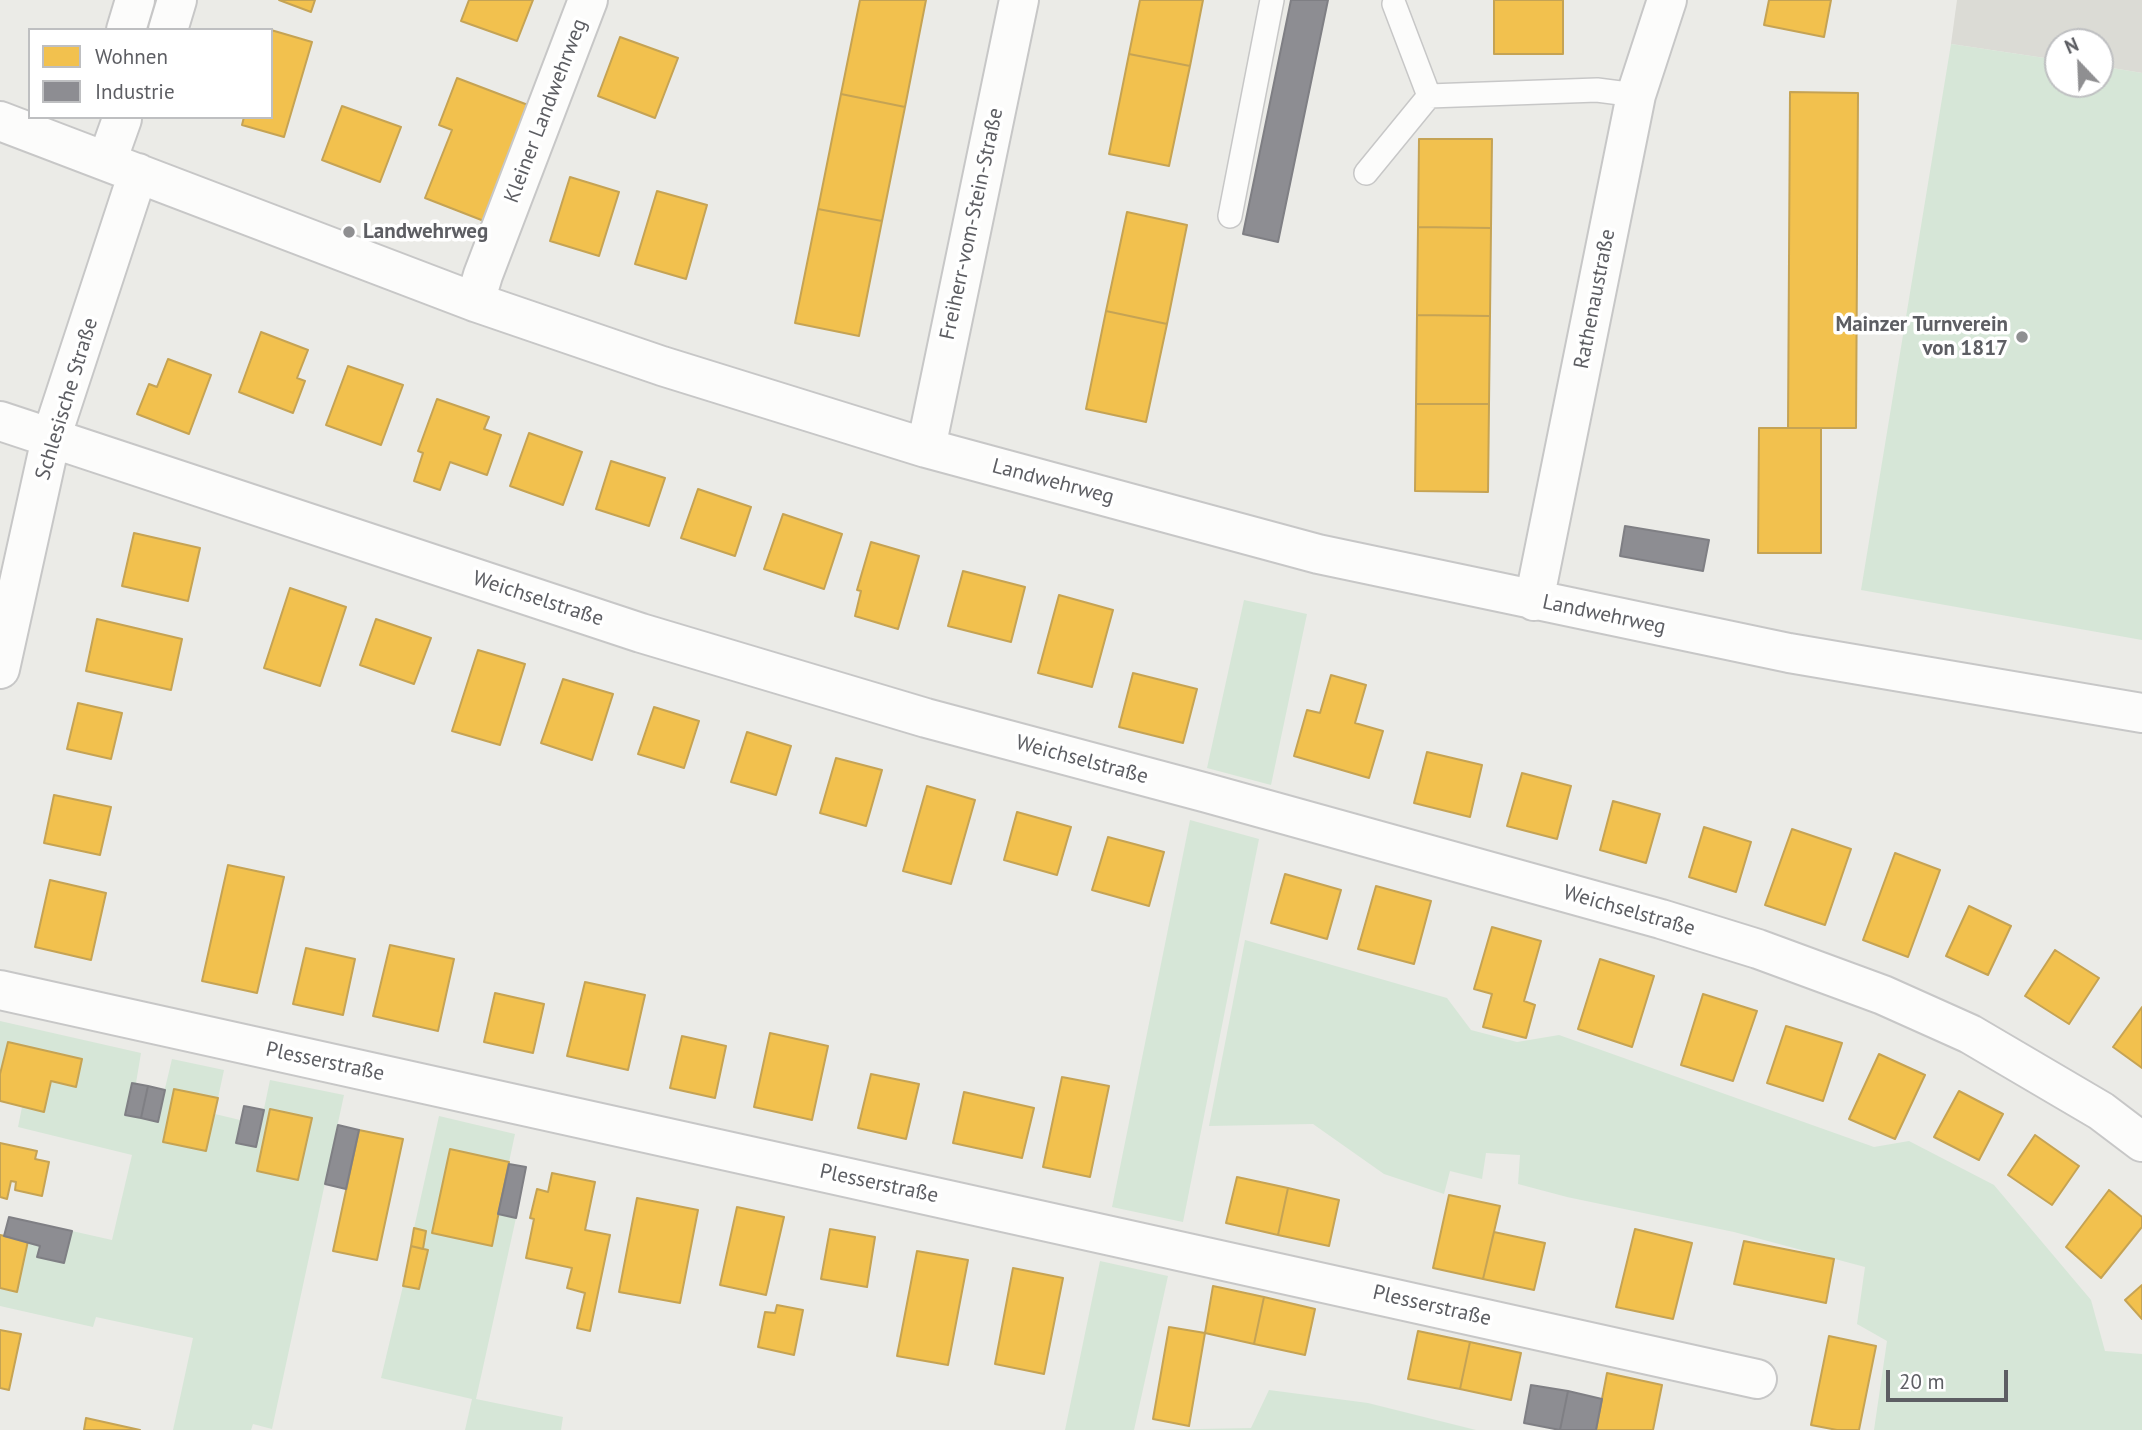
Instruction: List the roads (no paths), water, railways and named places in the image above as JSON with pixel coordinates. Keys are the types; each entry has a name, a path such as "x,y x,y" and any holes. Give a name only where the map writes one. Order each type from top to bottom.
{"street":[{"path":"127,28 135,0"},
{"path":"169,28 177,0"},
{"name":"Kleiner Landwehrweg","path":"475,302 588,0"},
{"name":"Freiherr-vom-Stein-Straße","path":"926,448 1019,0"},
{"name":"Rathenaustraße","path":"1534,601 1636,96 1667,0"},
{"name":"Schlesische Straße","path":"0,669 51,438 123,167 124,119"},
{"name":"Landwehrweg","path":"0,121 475,302 662,366 926,448 1318,554 1789,653 2142,713"},
{"name":"Weichselstraße","path":"0,421 641,633 926,718 1647,915 1758,949 1883,995 1970,1034 2101,1111 2142,1142"},
{"name":"Plesserstraße","path":"0,990 1757,1378"}],"lane":[{"path":"1230,216 1272,0"},
{"path":"1394,4 1429,96"},
{"path":"1366,173 1429,96 1597,90 1636,96"}],"place":[{"name":"Landwehrweg","path":"349,232"},
{"name":"Mainzer Turnverein von 1817","path":"2022,337"}]}
